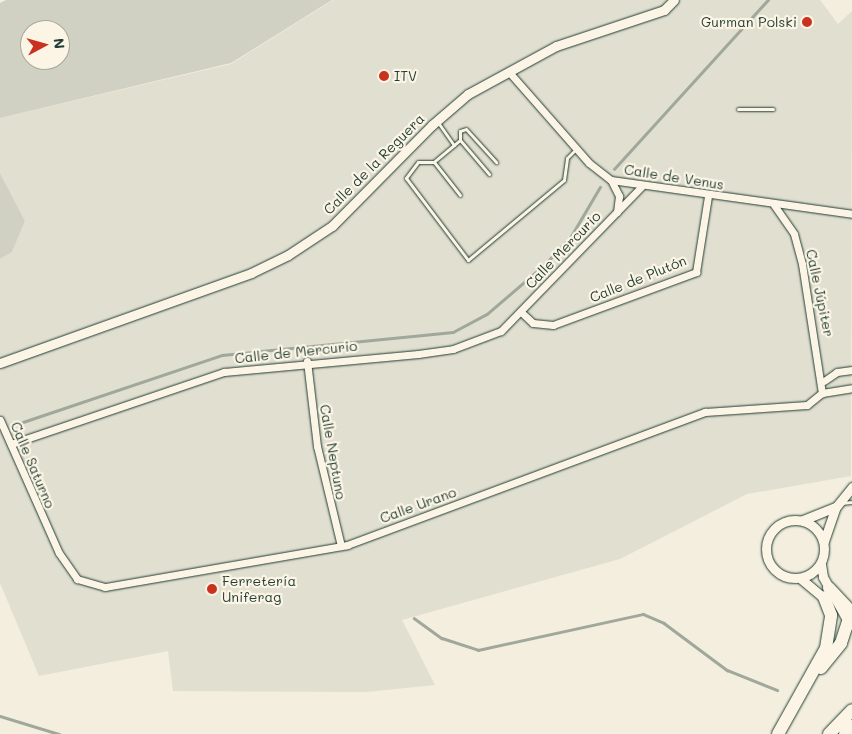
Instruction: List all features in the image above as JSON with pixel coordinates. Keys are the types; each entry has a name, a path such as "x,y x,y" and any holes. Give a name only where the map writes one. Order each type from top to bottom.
{"highway":[{"path":"812,674 841,644 849,619 826,593"},
{"path":"778,734 812,674 831,628 826,593"},
{"path":"829,734 852,710"},
{"path":"845,734 852,726"}],"street":[{"name":"Calle de la Reguera","path":"0,363 243,276 288,255 332,226 436,121 468,94 556,46 664,10 674,0"},
{"name":"Calle de Venus","path":"509,72 576,148 611,180 708,196 852,214"},
{"path":"611,180 619,196 617,212"},
{"name":"Calle Mercurio","path":"501,331 642,186"},
{"name":"Calle de Plutón","path":"521,312 533,324 553,325 696,272 708,196"},
{"name":"Calle Júpiter","path":"774,205 794,234 802,264 824,381 822,393"},
{"name":"Calle de Mercurio","path":"11,444 224,372 307,361 418,354 453,349 501,331"},
{"name":"Calle Neptuno","path":"307,361 316,446 341,546"},
{"path":"824,381 836,372 852,370"},
{"path":"822,393 852,388"},
{"name":"Calle Urano","path":"43,520 77,578 105,586 341,546 705,412 807,405 822,393"},
{"name":"Calle Saturno","path":"0,420 43,520"},
{"path":"826,593 821,564 824,541 838,505 852,488"},
{"path":"826,593 800,578 782,576 766,553 776,527 802,520 838,505"},
{"path":"802,520 816,528 824,541"},
{"path":"800,578 821,564"}],"lane":[{"path":"738,109 773,109"},
{"path":"436,121 454,145"},
{"path":"489,174 460,140 460,131 466,128 496,162"},
{"path":"460,140 434,162 418,162 407,173 408,183 472,260 564,180 567,158 576,148"},
{"path":"434,162 460,195"},
{"path":"838,505 852,502"}],"shaded area":[{"path":"6,0 332,0 231,63 0,118 0,3"},
{"path":"333,0 820,0 838,24 852,11 851,476 747,494 620,559 402,620 435,685 366,692 173,691 168,651 39,676 0,583 0,259 12,252 25,221 0,173 0,118 231,64"},
{"path":"0,173 25,221 12,252 0,259"}],"waterway":[{"path":"614,169 768,0"},
{"path":"20,423 222,355 453,332 487,314 543,266 570,238 600,187"},
{"path":"414,618 442,638 478,650 643,614 664,623 727,670 777,690"},
{"path":"0,716 59,734"}],"place":[{"name":"Gurman Polski","path":"807,22"},
{"name":"ITV","path":"384,76"},
{"name":"Ferretería Uniferag","path":"212,589"}]}
